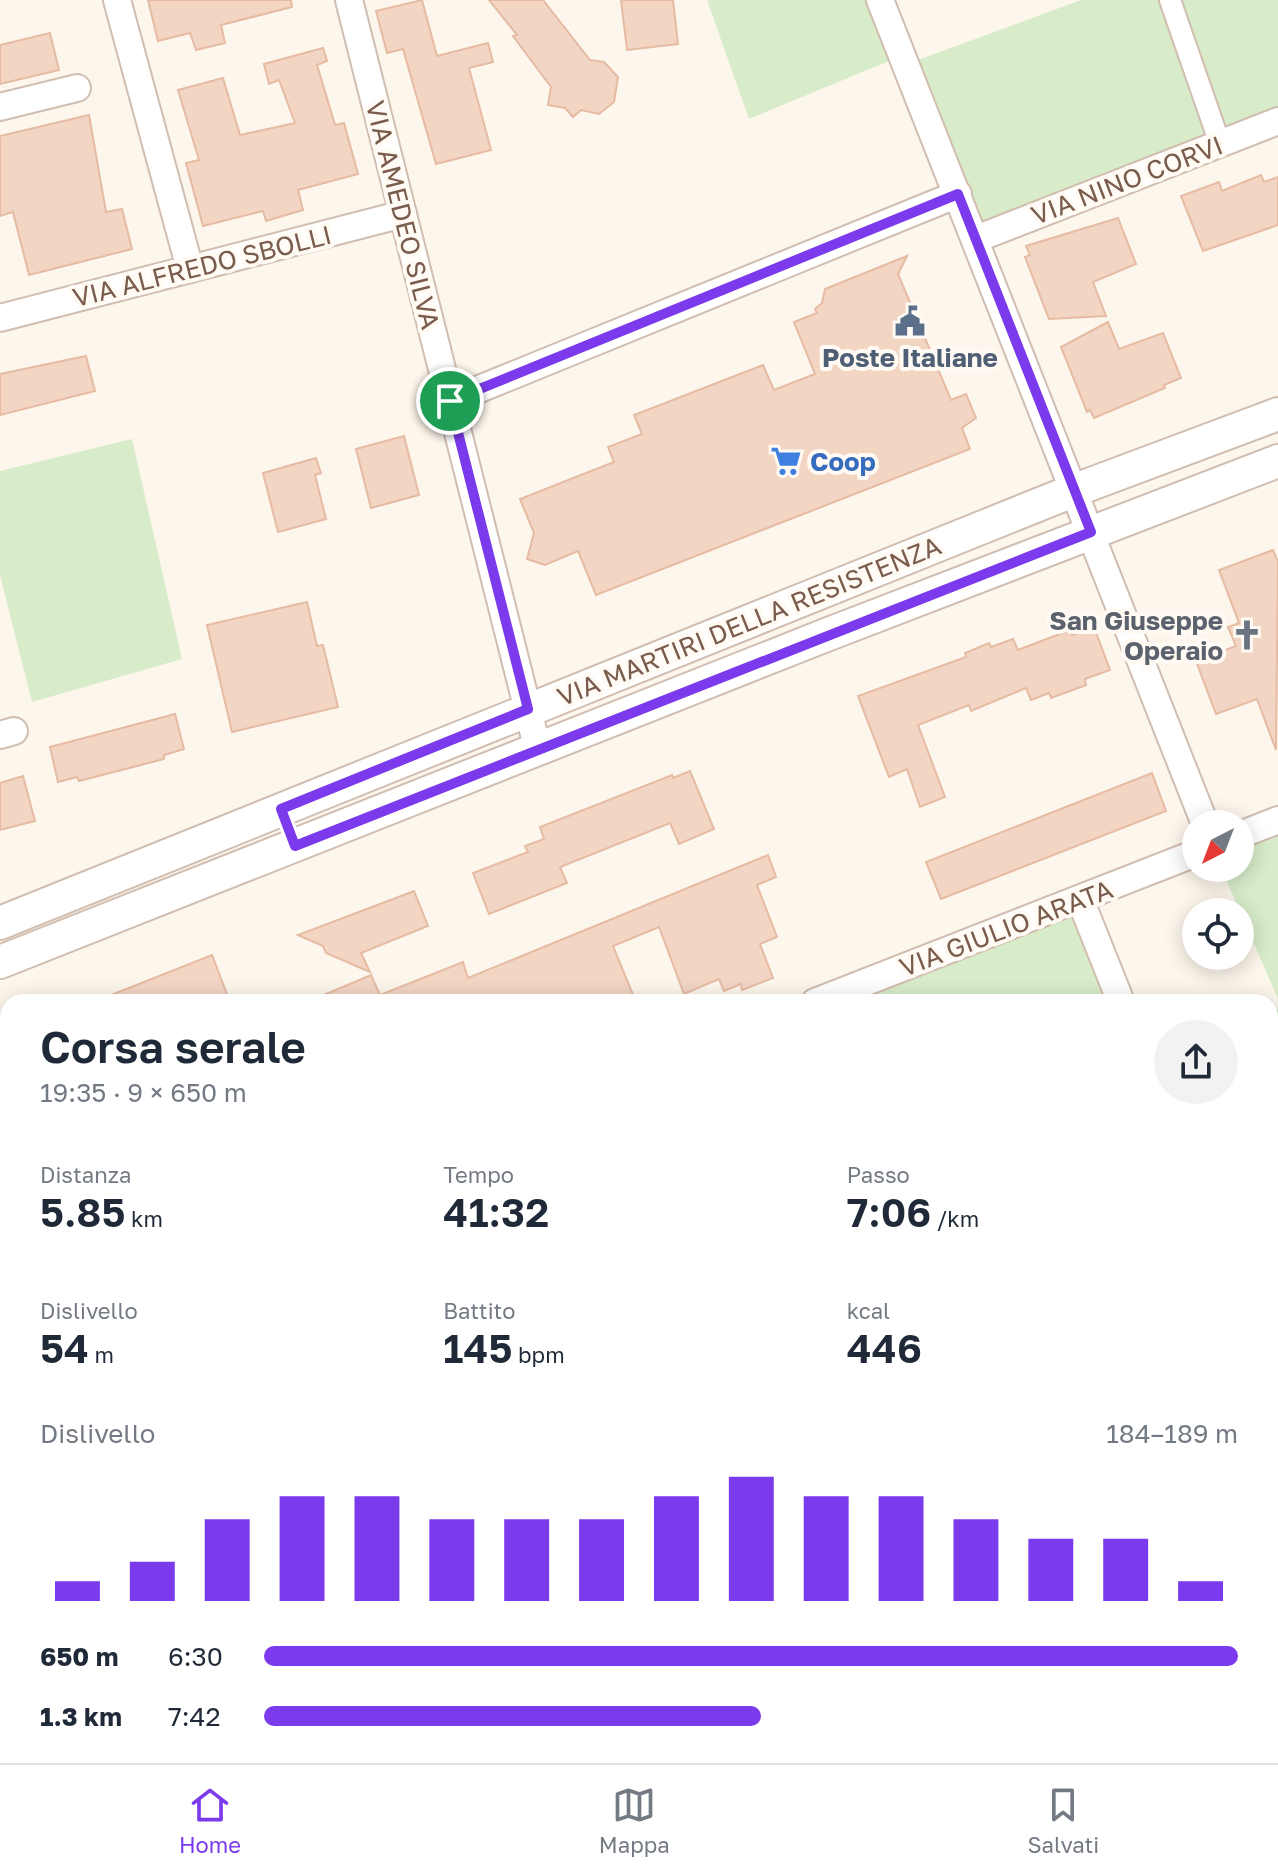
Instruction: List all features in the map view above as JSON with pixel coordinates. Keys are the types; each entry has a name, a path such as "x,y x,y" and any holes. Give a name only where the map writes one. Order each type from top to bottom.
{"street":[{"path":"117,0 190,269"},
{"name":"VIA AMEDEO SILVA","path":"349,0 538,750"},
{"path":"880,0 1200,810"},
{"path":"1170,0 1220,144"},
{"path":"0,107 77,88"},
{"name":"VIA NINO CORVI","path":"976,239 1278,121"},
{"path":"450,401 958,194"},
{"name":"VIA ALFREDO SBOLLI","path":"0,318 403,214"},
{"name":"VIA MARTIRI DELLA RESISTENZA","path":"0,923 1075,490 1278,414"},
{"name":"VIA MARTIRI DELLA RESISTENZA","path":"0,962 1278,461"},
{"path":"281,809 295,846"},
{"path":"1254,829 1278,820"},
{"name":"VIA GIULIO ARATA","path":"837,994 1182,859"},
{"path":"1080,899 1118,994"}],"green space":[{"path":"707,0 865,0 889,61 749,119"},
{"path":"1081,0 1159,0 1207,135 983,223 918,60"},
{"path":"1181,0 1278,0 1278,114 1227,135"},
{"path":"132,439 182,659 32,702 0,575 0,471"},
{"path":"1278,820 1278,994 1254,944 1254,898 1234,898 1227,882 1254,882 1254,828"},
{"path":"1074,897 1119,994 854,994"}],"building":[{"path":"148,0 291,0 292,7 221,25 225,43 196,50 190,33 158,41"},
{"path":"422,0 437,56 488,43 493,62 469,68 491,150 436,164 403,49 387,53 376,11"},
{"path":"489,0 543,0 590,60 604,62 618,77 614,102 599,114 581,110 573,117 565,108 548,105 551,87 513,36 517,35"},
{"path":"621,0 673,0 678,44 627,50"},
{"path":"50,33 59,70 0,84 0,45"},
{"path":"323,48 327,61 317,65 335,125 344,123 358,174 298,190 303,210 266,221 263,211 203,226 186,163 199,160 178,90 223,78 240,135 295,123 279,80 269,84 264,64"},
{"path":"89,115 106,212 122,209 132,249 29,275 13,212 0,216 0,136"},
{"path":"1261,175 1264,182 1278,177 1278,225 1203,251 1181,196 1219,182 1222,191"},
{"path":"1118,218 1136,264 1093,282 1106,316 1049,319 1025,257 1030,255 1026,246"},
{"path":"907,256 898,274 951,400 966,394 976,418 962,428 970,449 596,595 578,551 545,565 527,559 534,533 520,499 614,462 608,447 642,434 634,415 763,365 774,390 815,374 794,322 817,313 815,309 822,303 825,289"},
{"path":"1108,322 1119,349 1163,333 1181,378 1164,385 1165,388 1094,418 1090,410 1087,412 1061,347"},
{"path":"86,356 95,391 0,415 0,374"},
{"path":"404,436 419,495 371,508 356,449"},
{"path":"316,458 321,473 315,475 326,519 278,532 263,473"},
{"name":"San Giuseppe Operaio","path":"1273,550 1278,562 1276,750 1257,699 1216,714 1196,661 1236,646 1228,627 1239,623 1219,570"},
{"path":"307,602 317,646 323,645 338,707 232,732 207,625"},
{"path":"1094,627 1110,670 1085,679 1086,685 1051,698 1049,693 1031,700 1026,688 971,711 969,705 918,725 945,797 920,807 907,769 889,777 858,696 966,657 965,653 989,643 991,647 1013,639 1018,650 1070,630 1072,635"},
{"path":"175,714 184,749 164,755 164,759 79,781 77,777 58,782 50,747"},
{"path":"690,771 714,829 679,844 670,823 560,867 567,883 489,914 473,873 528,852 525,846 544,839 540,827 672,775 673,778"},
{"path":"1152,773 1166,811 941,899 926,862"},
{"path":"23,776 35,821 0,830 0,783"},
{"path":"768,855 776,877 757,885 777,937 760,944 773,978 742,990 741,984 724,991 719,979 684,994 659,927 613,946 633,994 383,994 463,962 468,978"},
{"path":"414,891 428,926 361,953 370,972 326,953 323,946 298,935"},
{"path":"212,955 227,994 114,994"},
{"path":"371,975 380,994 326,994"}],"place":[{"name":"Poste Italiane","path":"910,321"},
{"name":"Coop","path":"786,461"},
{"name":"San Giuseppe Operaio","path":"1247,635"}],"route":[{"path":"958,194 1091,532 295,846 281,809 528,709 450,401 958,194"}]}
